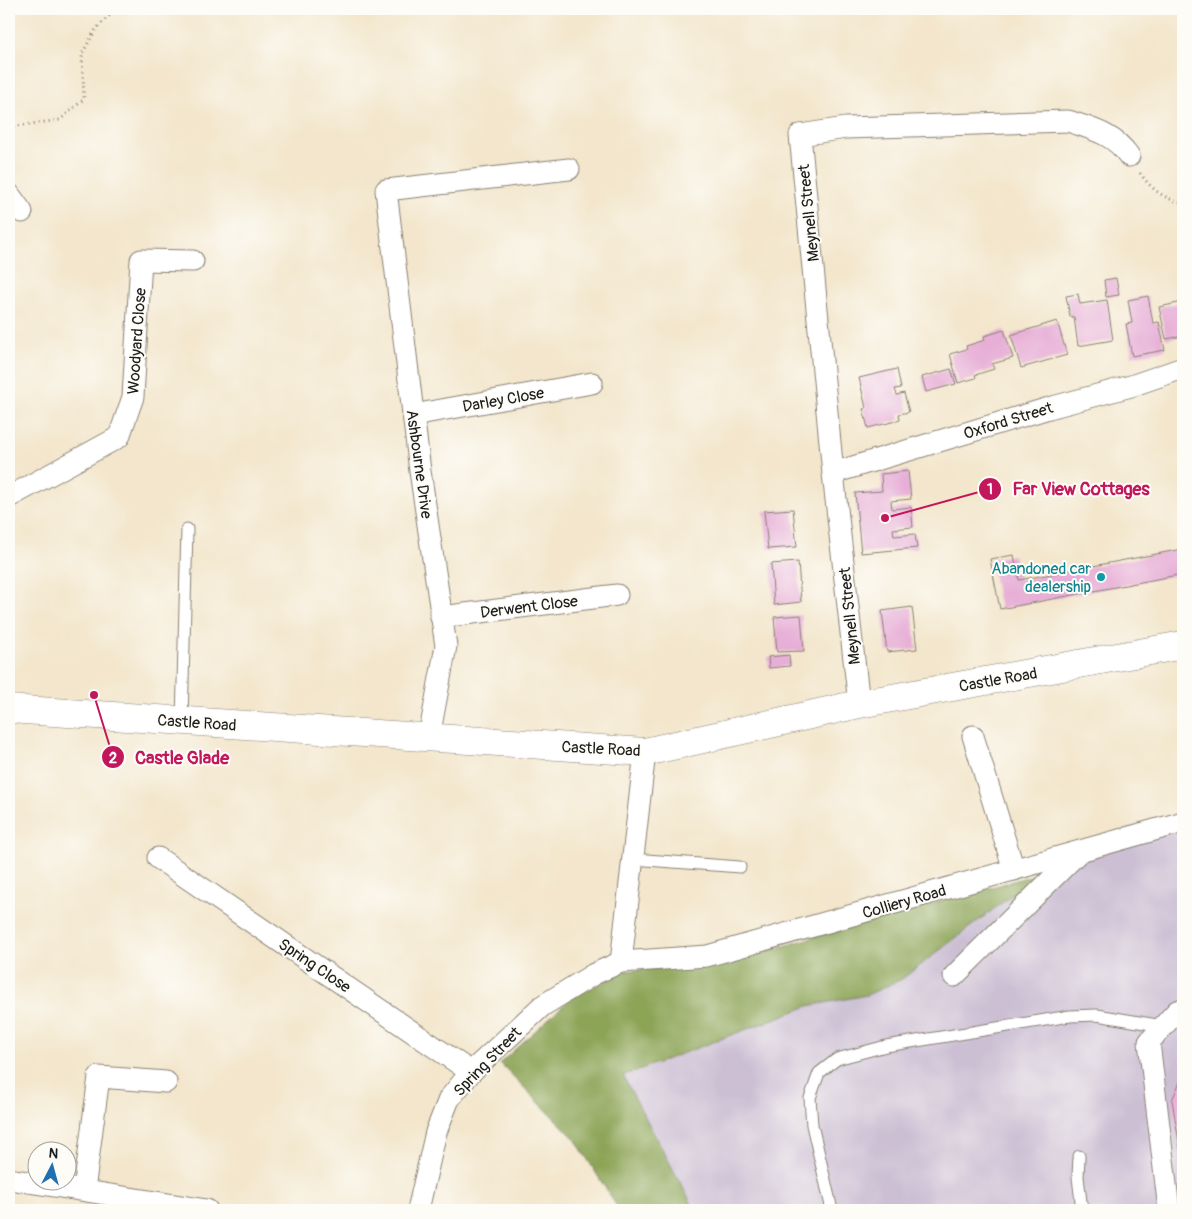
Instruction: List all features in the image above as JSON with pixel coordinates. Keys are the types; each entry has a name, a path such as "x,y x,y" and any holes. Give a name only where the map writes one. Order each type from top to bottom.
{"street":[{"name":"Meynell Street","path":"859,704 833,474 800,135 846,128 1068,121 1096,130 1114,139 1129,156"},
{"name":"Ashbourne Drive","path":"429,737 446,646 413,416 386,190 569,169"},
{"path":"9,194 22,212"},
{"name":"Woodyard Close","path":"9,497 119,437 133,397 141,260 193,261"},
{"name":"Oxford Street","path":"833,474 1083,398 1131,386 1183,368"},
{"name":"Darley Close","path":"413,416 592,383"},
{"name":"Derwent Close","path":"441,617 617,595"},
{"name":"Castle Road","path":"9,709 645,752 859,704 1183,645"},
{"path":"973,736 1014,870"},
{"path":"621,962 645,752"},
{"name":"Colliery Road","path":"621,962 708,956 1183,822"},
{"path":"954,976 1080,851"},
{"name":"Spring Close","path":"158,858 471,1072"},
{"name":"Spring Street","path":"418,1210 436,1132 449,1100 471,1072 542,1006 594,974 621,962"},
{"path":"1169,1210 1149,1042 1177,1011 1183,1009"},
{"path":"84,1190 99,1077 166,1082"},
{"path":"9,1179 208,1210"}],"lane":[{"path":"182,720 187,529"},
{"path":"633,859 740,867"},
{"path":"832,1210 812,1125 810,1098 819,1073 837,1059 886,1046 1070,1016 1097,1015 1163,1026"},
{"path":"1079,1156 1078,1177 1082,1210"}],"path":[{"path":"9,127 60,120 84,99 82,54 96,29 116,9"},
{"path":"1129,156 1156,192 1173,201 1183,203"}],"shaded area":[{"path":"1183,814 1183,1210 695,1210 623,1077 808,1006 867,995 902,979 1083,841"}],"green space":[{"path":"1041,873 902,979 867,995 808,1006 623,1076 695,1210 619,1210 575,1139 500,1063 569,1000 623,971 720,964"}],"building":[{"path":"1116,278 1119,295 1106,297 1104,280"},
{"path":"1078,294 1080,304 1107,300 1113,340 1078,346 1074,317 1070,317 1066,296"},
{"path":"1148,296 1153,323 1159,322 1165,350 1132,356 1126,324 1132,323 1128,300"},
{"path":"1183,302 1183,336 1166,339 1159,307"},
{"path":"1057,321 1067,355 1021,368 1011,335"},
{"path":"1004,330 1013,358 992,364 994,369 975,375 976,378 958,383 950,354 967,349 966,346 985,340 984,336"},
{"path":"897,369 901,388 895,389 897,395 904,393 909,412 899,414 900,420 868,428 863,409 866,408 859,378"},
{"path":"951,369 956,384 926,392 922,377"},
{"path":"908,471 911,499 891,501 892,509 911,507 913,527 893,529 894,536 915,534 917,548 861,553 855,493 882,491 881,474"},
{"path":"793,509 797,547 768,549 764,511"},
{"name":"Abandoned car dealership","path":"1183,549 1183,574 1000,609 990,559 1014,555 1019,580"},
{"path":"798,562 801,602 774,605 771,564"},
{"path":"912,607 917,649 887,652 882,611"},
{"path":"801,615 804,651 777,652 774,617"},
{"path":"789,655 790,666 769,668 768,657"},
{"path":"1183,1075 1183,1159 1182,1160 1172,1100"}],"place":[{"name":"Far View Cottages","path":"885,518"},
{"name":"Abandoned car dealership","path":"1101,577"},
{"name":"Castle Glade","path":"94,695"}]}
